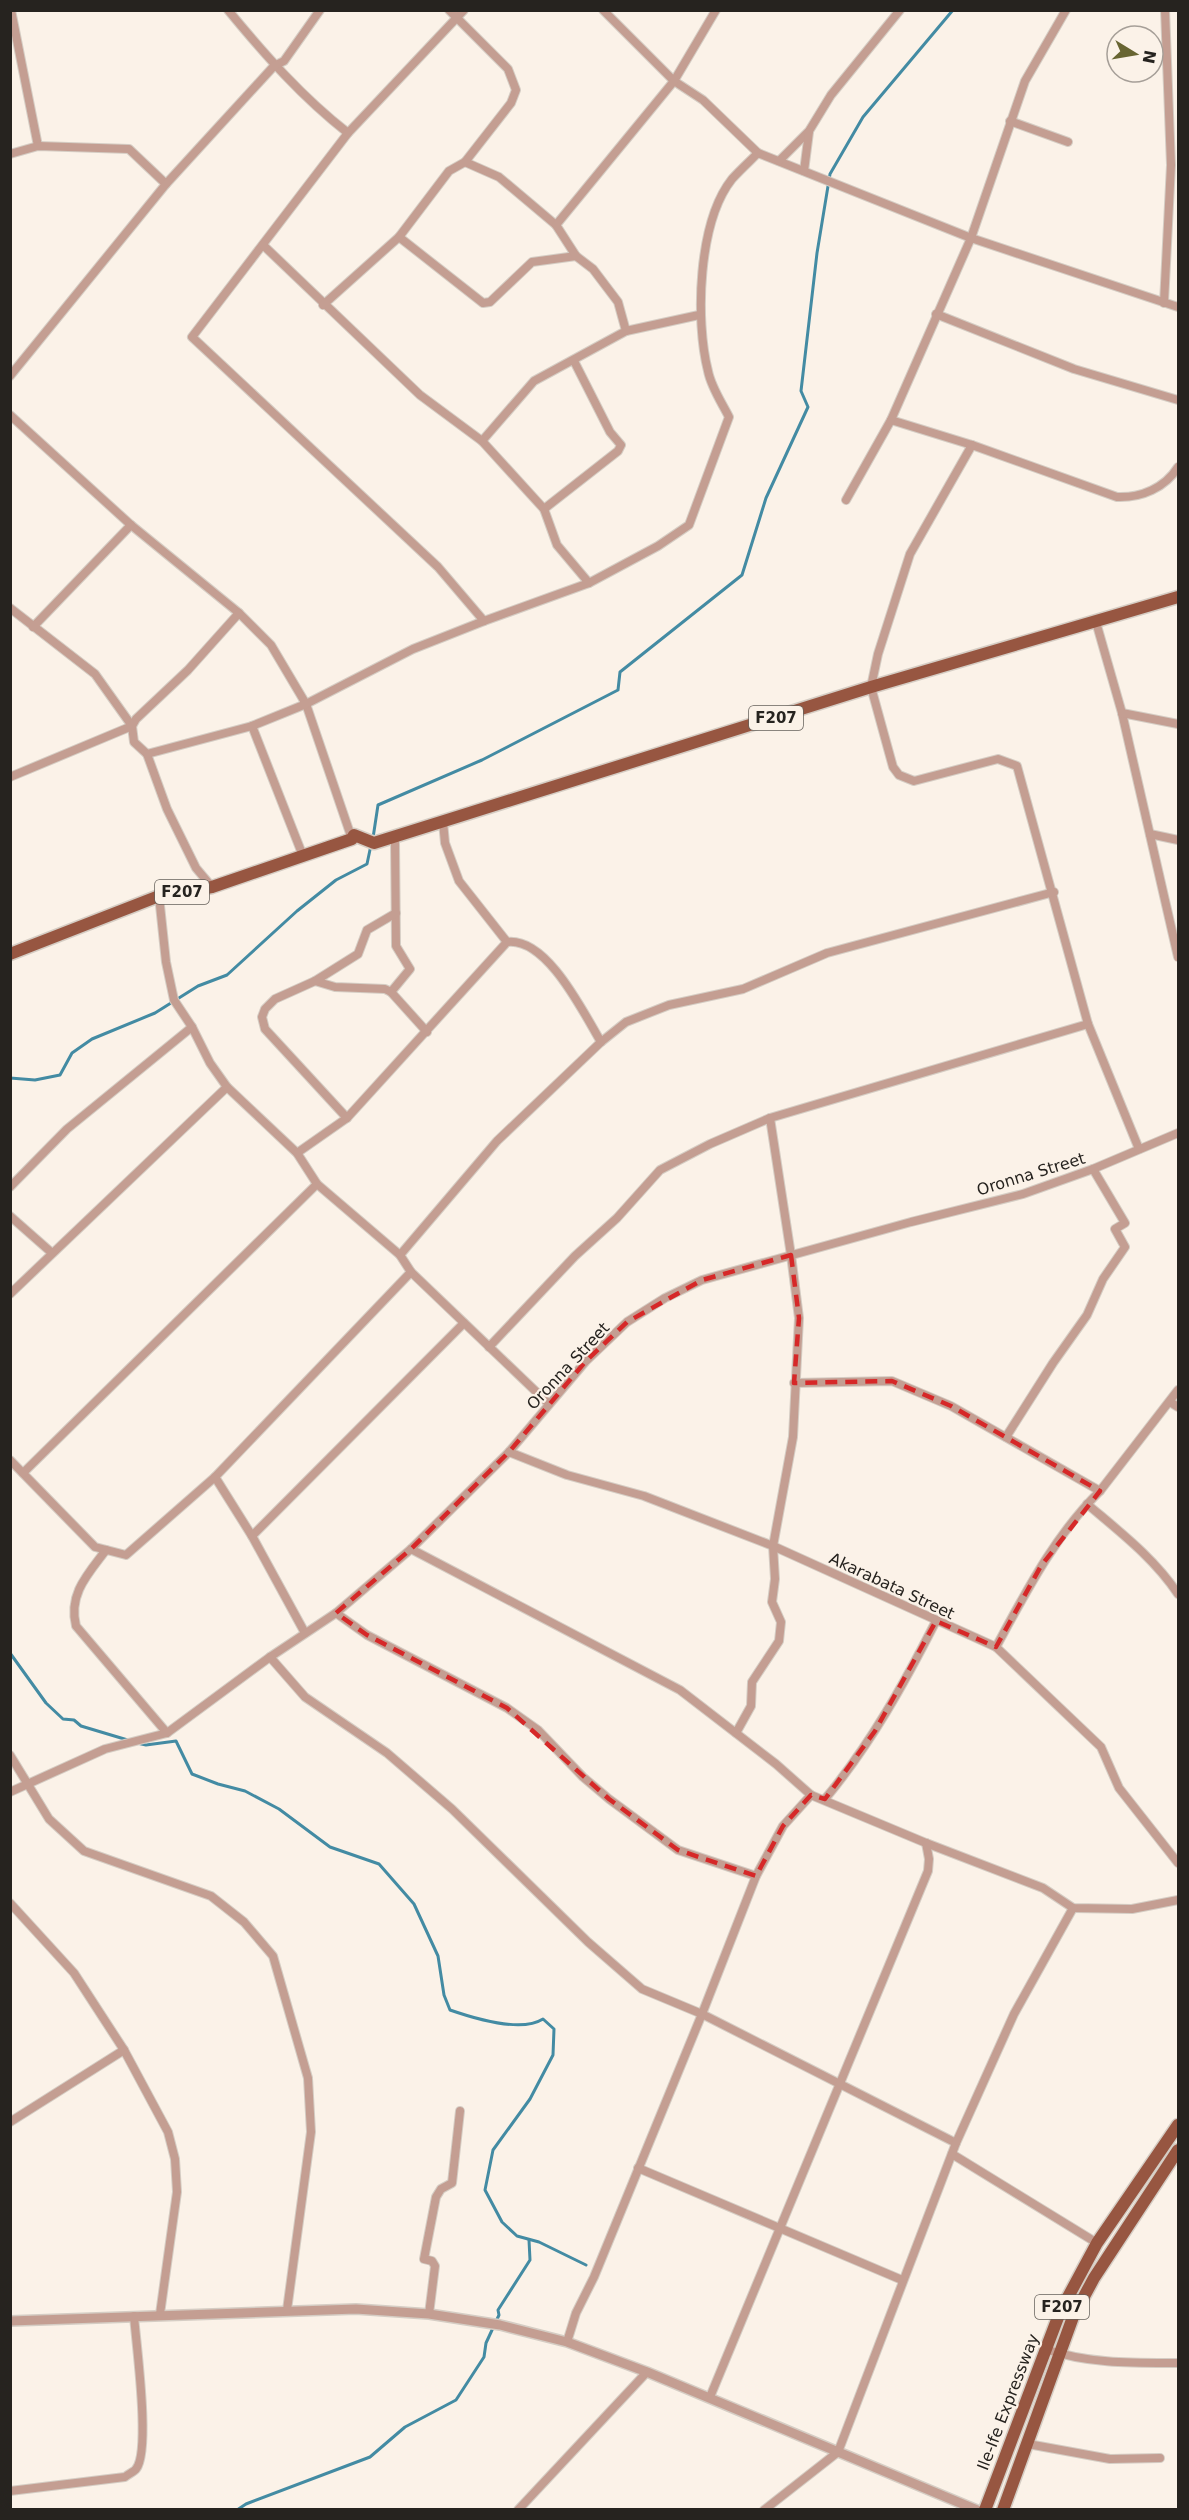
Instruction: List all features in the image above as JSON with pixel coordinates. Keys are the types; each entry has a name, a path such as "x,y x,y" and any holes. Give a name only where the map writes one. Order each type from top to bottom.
{"main road":[{"name":"F207","path":"10,954 159,896 212,887 353,837 374,843 871,687 1179,597"},
{"name":"Ile-Ife Expressway","path":"985,2510 1060,2312 1097,2243 1179,2124"},
{"name":"Ile-Ife Expressway","path":"1003,2510 1073,2317 1094,2278 1179,2150"}],"street":[{"path":"11,10 38,146"},
{"path":"228,10 274,66 318,109 348,133"},
{"path":"10,376 166,184 274,66 284,61 320,10"},
{"path":"323,305 399,237 449,171 465,162 511,103 516,90 508,69 449,10"},
{"path":"464,10 348,133 192,337 438,567 484,621"},
{"path":"603,10 674,81 703,100 758,153 971,238 1179,307"},
{"path":"556,225 674,81 716,10"},
{"path":"779,162 809,131 831,95 900,10"},
{"path":"846,500 891,420 971,238 1025,81 1066,10"},
{"path":"1164,303 1175,165 1165,10"},
{"path":"1010,121 1068,142"},
{"path":"808,172 809,131"},
{"path":"10,154 38,146 129,149 166,184"},
{"path":"147,754 252,726 306,704 413,649 589,583 658,546 689,525 729,417 708,373 699,315 708,240 717,207 731,180 758,153"},
{"path":"465,162 499,177 556,225 576,255 593,269 618,302 626,331"},
{"path":"399,237 483,303 490,302 532,262 576,255"},
{"path":"263,245 323,305 420,395 482,441 544,509 557,545 589,583"},
{"path":"936,314 1074,369 1179,400"},
{"path":"482,441 534,381 574,362 626,331 699,315"},
{"path":"544,509 618,451 621,445 610,432 574,362"},
{"path":"10,415 131,525 239,613 271,645 306,704 353,837"},
{"path":"891,420 972,445 1117,497 1138,496 1154,490 1179,466"},
{"path":"972,445 910,554 878,654 871,687 893,767 899,775 914,781 998,759 1017,766 1088,1024 1139,1149"},
{"path":"33,627 131,525"},
{"path":"10,608 95,674 132,726 134,742 147,754 167,809 196,868 212,887"},
{"path":"10,777 132,726 136,719 188,670 239,613"},
{"path":"1096,622 1122,713 1179,957"},
{"path":"1122,713 1179,724"},
{"path":"252,726 303,856"},
{"path":"442,822 445,843 459,881 507,942"},
{"path":"1150,834 1179,840"},
{"path":"390,838 395,842 396,946 410,969 391,992"},
{"path":"400,1255 497,1141 601,1042 626,1022 669,1005 743,988 827,953 1053,892"},
{"path":"159,896 174,1000 192,1027 210,1063 227,1087 297,1153 317,1184 400,1255 411,1272 549,1404"},
{"path":"347,1118 265,1029 262,1017 265,1009 275,999 315,981 358,954 367,930 396,913"},
{"path":"297,1153 347,1118 507,942 517,941 528,945 563,978 601,1042"},
{"path":"315,981 335,987 385,989 391,992 427,1032"},
{"path":"489,1347 575,1256 617,1218 660,1170 770,1118 1088,1024"},
{"path":"10,1187 67,1129 192,1027"},
{"path":"10,1294 227,1087"},
{"path":"736,1733 752,1706 752,1682 779,1641 780,1622 772,1602 775,1579 773,1546 793,1437 799,1318 770,1118"},
{"name":"Oronna Street","path":"166,1734 270,1657 336,1613 411,1549 509,1452 586,1361 627,1322 665,1298 702,1280 1023,1194 1093,1169 1179,1133"},
{"path":"1006,1437 1087,1315 1103,1280 1125,1247 1115,1229 1125,1223 1093,1169"},
{"path":"23,1473 317,1184"},
{"path":"10,1216 52,1253"},
{"path":"10,1460 95,1547 126,1555 215,1477 411,1272"},
{"path":"252,1536 464,1323"},
{"path":"794,1383 892,1381 951,1406 1100,1491"},
{"path":"996,1647 1041,1566 1087,1504 1100,1491 1179,1390"},
{"path":"1170,1402 1179,1407"},
{"name":"Akarabata Street","path":"509,1452 567,1475 644,1496 773,1546 996,1647 1101,1747 1119,1788 1179,1863"},
{"path":"215,1477 252,1536 305,1633"},
{"path":"1087,1504 1136,1545 1169,1578 1179,1594"},
{"path":"411,1549 680,1690 811,1794 926,1843 1043,1888 1072,1908 1132,1909 1179,1900"},
{"path":"10,1792 105,1749 166,1734 76,1626 73,1613 82,1582 106,1550"},
{"path":"336,1613 367,1635 507,1708 538,1730 583,1777 609,1799 678,1850 720,1866 756,1876"},
{"path":"825,1799 851,1768 875,1731 906,1680 936,1621"},
{"path":"270,1657 305,1696 387,1753 452,1809 588,1942 642,1989 702,2014 956,2143"},
{"path":"10,1755 49,1819 84,1851 211,1896 244,1922 273,1956 308,2078 311,2132 287,2310"},
{"path":"567,2342 576,2313 594,2277 756,1876 783,1826 811,1794"},
{"path":"710,2397 928,1871 929,1858 926,1843"},
{"path":"10,1903 74,1973 124,2050 168,2132 175,2159 177,2192 160,2314"},
{"path":"764,2510 838,2452 956,2143 1014,2014 1072,1908"},
{"path":"10,2122 124,2050"},
{"path":"429,2314 435,2266 432,2261 424,2259 436,2197 441,2189 452,2183 460,2111"},
{"path":"952,2154 1097,2243"},
{"path":"638,2168 902,2280"},
{"path":"10,2321 356,2309 429,2314 479,2322 567,2342 647,2372 976,2510"},
{"path":"10,2491 125,2477 137,2468 142,2448 142,2419 134,2316"},
{"path":"1046,2349 1061,2355 1117,2364 1179,2363"},
{"path":"518,2510 647,2372"},
{"path":"1028,2444 1110,2459 1160,2458"}],"highlighted area":[{"path":"791,1255 799,1318 794,1383 892,1381 951,1406 1100,1491 1041,1566 996,1647 936,1621 875,1731 825,1799 811,1795 783,1826 756,1876 678,1850 609,1799 507,1708 367,1635 336,1613 411,1549 509,1452 586,1361 627,1322 702,1280"}],"waterway":[{"path":"373,838 378,805 482,760 618,690 620,672 742,575 766,498 808,407 801,391 817,253 830,174 863,117 953,10"},
{"path":"10,1078 35,1080 60,1075 72,1053 92,1039 155,1013 198,986 227,975 297,911 336,880 367,864 371,845"},
{"path":"10,1653 46,1703 63,1719 74,1720 81,1726 131,1741"},
{"path":"137,1743 146,1745 176,1741 192,1774 245,1791 279,1809 330,1847 379,1864 414,1904 438,1956 444,1995 450,2010 497,2023 522,2025 543,2019 554,2029 553,2055 530,2099 493,2150 485,2190 502,2222 517,2236 539,2242 586,2265"},
{"path":"237,2510 246,2504 370,2457 405,2427 456,2400 484,2357 486,2343 499,2315 498,2310 530,2260 529,2240"}]}
